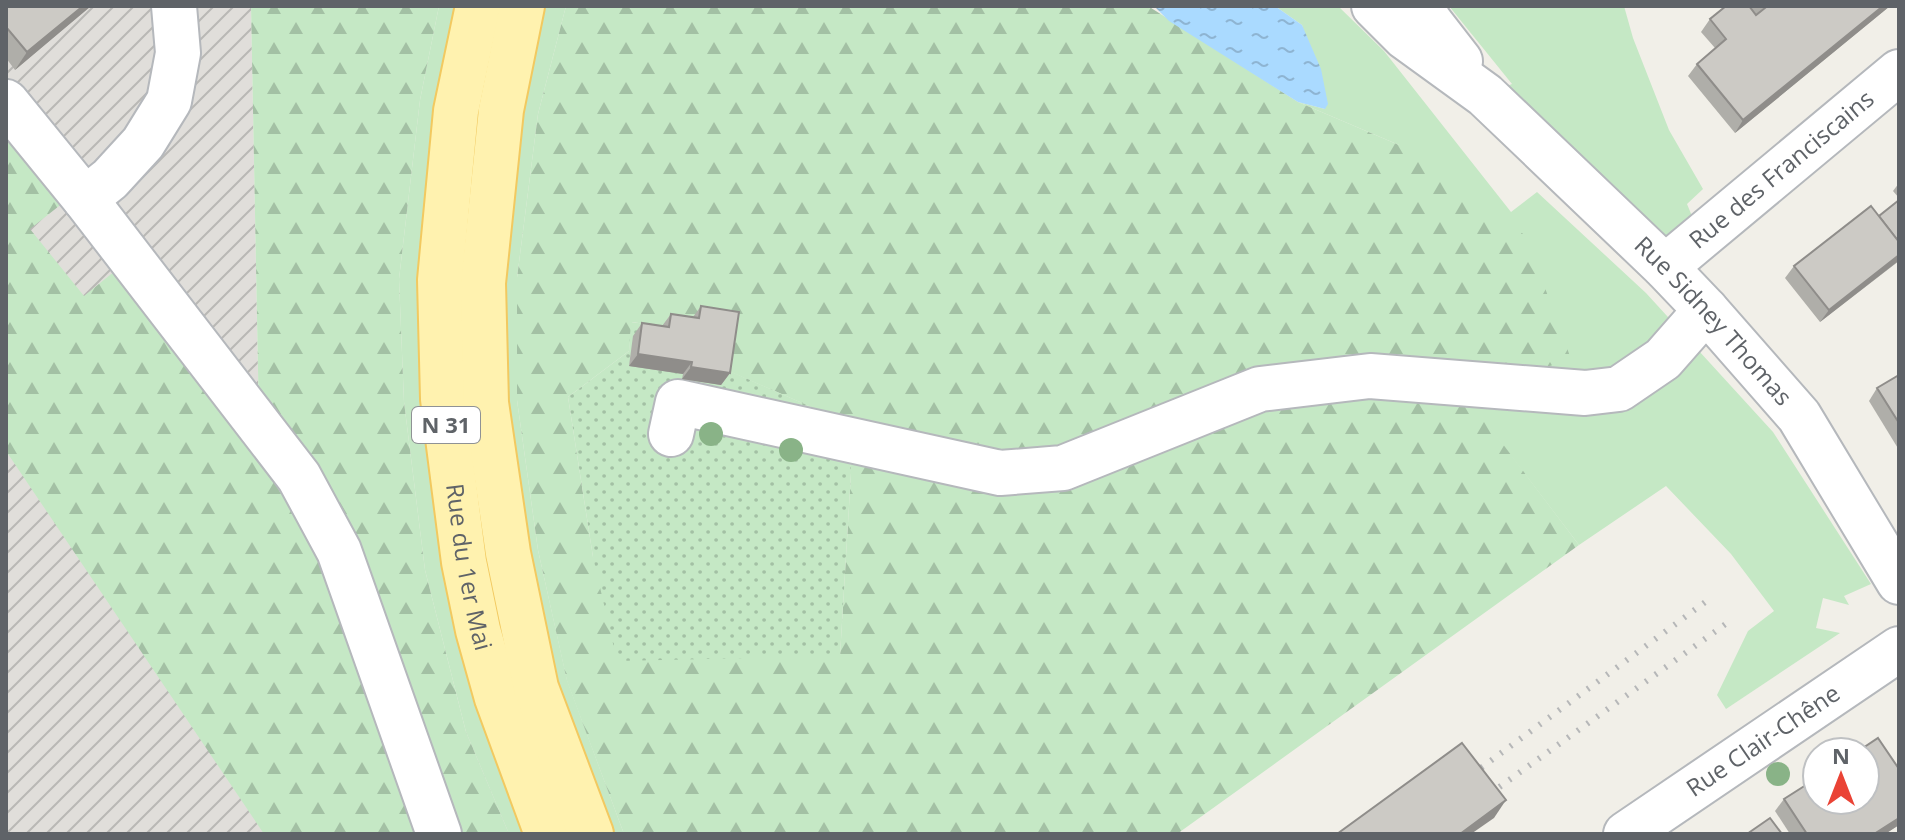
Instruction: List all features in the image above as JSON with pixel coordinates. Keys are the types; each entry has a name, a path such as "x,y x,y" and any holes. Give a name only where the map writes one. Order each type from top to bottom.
{"main road":[{"name":"Rue du 1er Mai","path":"478,6 456,111 440,280 443,399 464,562 478,630 497,698 547,834"},
{"name":"Rue du 1er Mai","path":"522,6 501,110 483,283 486,403 508,553 536,688 591,834"}],"street":[{"path":"85,199 110,179 143,143 169,101 178,53 174,6"},
{"name":"Rue Sidney Thomas","path":"1374,6 1405,37 1485,95 1706,310 1799,416 1899,582"},
{"name":"Rue Sidney Thomas","path":"1422,6 1429,21 1485,95"},
{"name":"Rue des Franciscains","path":"1665,267 1899,72"},
{"path":"6,102 85,199 299,477 339,551 439,834"},
{"path":"671,434 678,402 1000,473 1063,468 1260,389 1370,376 1585,393 1619,389 1663,359 1706,310"},
{"name":"Rue Clair-Chêne","path":"1626,834 1899,649"}],"shaded area":[{"path":"6,6 251,6 259,424 466,732 509,834 6,834"}],"green space":[{"path":"251,6 439,6 420,100 399,279 404,402 425,570 466,732 509,834 264,834 6,451 6,103 78,191 30,229 84,296 131,258 259,422"},
{"path":"439,6 478,6 443,399 547,834 509,834 466,732 425,570 404,402 399,279 420,100"},
{"path":"522,6 566,6 538,114 517,278 517,400 538,550 567,680 624,834 591,834 536,688 483,283"},
{"path":"566,6 1148,6 1298,102 1399,145 1526,236 1571,359 1465,394 1579,545 1177,834 624,834 567,681 538,550 517,400 517,278 538,114","holes":["632,322 691,331 724,369 850,424 851,473 840,656 593,557 568,397 629,351"]},
{"path":"1275,6 1338,6 1384,51 1511,212 1537,192 1646,293 1773,432 1871,584 1844,596 1849,605 1823,598 1816,628 1840,633 1726,709 1717,695 1748,631 1774,611 1731,554 1666,486 1579,545 1464,394 1399,145 1298,102 1325,109 1302,25"},
{"path":"1449,6 1624,6 1633,38 1669,130 1703,189 1687,204 1701,238 1665,267 1485,95 1512,84"},
{"path":"631,322 690,330 725,369 850,424 851,473 840,656 617,661 593,557 568,397 629,351"}],"water":[{"path":"1154,6 1275,6 1302,25 1321,69 1328,104 1325,109 1298,102 1169,21"}],"building":[{"path":"6,6 83,6 27,52 6,27"},
{"path":"1726,6 1749,6 1756,15 1765,8 1763,6 1883,6 1743,120 1697,64 1726,39 1710,19"},
{"path":"1899,200 1899,242 1879,216"},
{"path":"1871,206 1899,242 1899,255 1829,310 1794,266"},
{"path":"701,306 739,312 730,373 691,367 692,362 638,354 642,323 669,327 671,314 699,318"},
{"path":"1899,375 1899,423 1877,388"},
{"path":"1881,742 1899,769 1899,818 1874,834 1807,834 1784,799 1801,788 1801,816 1881,816"},
{"path":"1462,743 1506,800 1460,834 1337,834"},
{"path":"1770,818 1782,834 1747,834"}],"railway":[{"path":"1462,782 1708,600"},
{"path":"1480,801 1727,623"}]}
